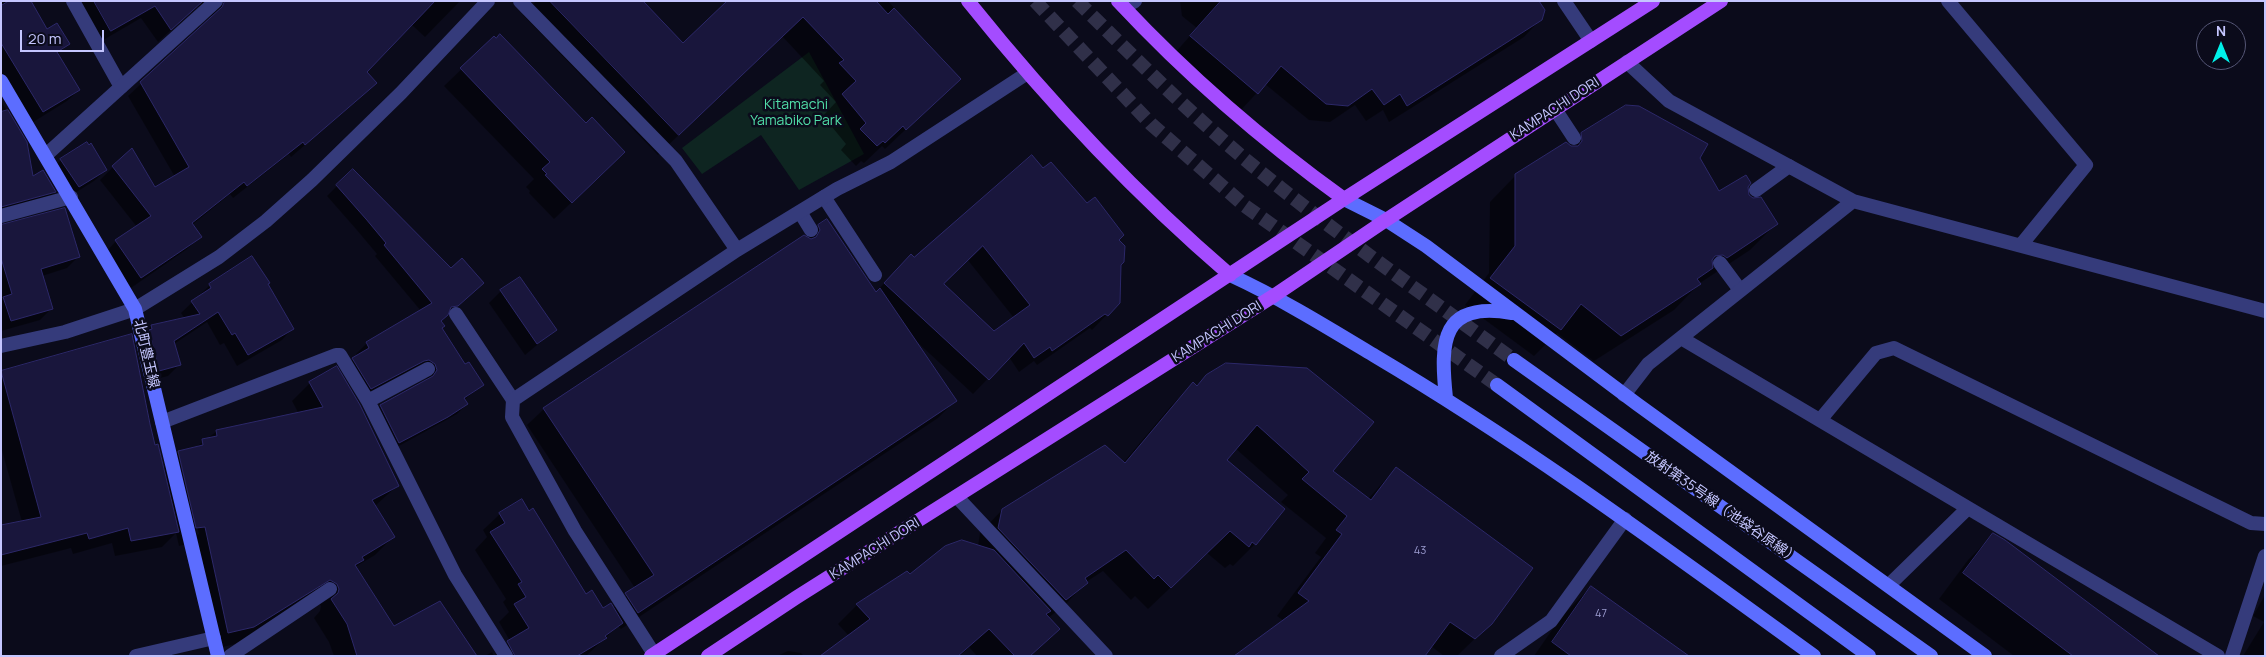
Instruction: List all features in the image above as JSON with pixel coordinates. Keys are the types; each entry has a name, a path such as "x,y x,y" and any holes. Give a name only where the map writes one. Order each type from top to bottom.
{"main road":[{"path":"968,1 1026,74 1106,160 1192,243 1230,275 1275,296 1446,398 1626,519 1808,654"},
{"path":"653,655 1344,199 1653,1"},
{"name":"KAMPACHI DORI","path":"708,656 797,597 1275,296 1386,220 1721,1"},
{"path":"1126,3 1174,60 1285,157 1344,199 1386,220 1426,246 1624,394 1985,656"},
{"name":"北町豊玉線","path":"1,81 5,97 46,155 135,309 218,656"},
{"path":"1446,398 1442,361 1446,336 1454,323 1466,316 1490,309 1516,314"},
{"name":"放射第35号線（池袋谷原線）","path":"1514,360 1931,656"},
{"path":"1496,385 1869,656"}],"street":[{"path":"73,1 121,87"},
{"path":"46,155 216,1"},
{"path":"1,346 65,332 135,309 219,257 266,221 401,93 488,1"},
{"path":"520,1 676,162 737,250"},
{"path":"1564,1 1590,41"},
{"path":"1948,1 2086,165 2021,245"},
{"path":"1627,62 1669,101 1853,200 2265,311"},
{"path":"513,400 737,250 824,197 891,162 1026,74"},
{"path":"1555,109 1574,138"},
{"path":"1756,190 1789,166"},
{"path":"1,216 71,197"},
{"path":"824,197 875,275"},
{"path":"1624,394 1648,364 1853,200"},
{"path":"800,212 810,230"},
{"path":"1720,263 1740,290"},
{"path":"456,314 513,400 512,417 575,531 653,655"},
{"path":"1681,338 2218,656"},
{"path":"1820,420 1876,353 1894,348 2251,523 2265,524"},
{"path":"162,422 336,354 342,357 368,401 455,575 506,656"},
{"path":"368,401 428,369"},
{"path":"957,497 1106,656"},
{"path":"1889,585 1968,508"},
{"path":"1501,656 1551,621 1626,519"},
{"path":"2232,656 2265,556"},
{"path":"230,656 330,590"},
{"path":"136,656 214,638"}],"green space":[{"name":"Kitamachi Yamabiko Park","path":"809,52 864,154 799,190 761,135 702,174 682,148"}],"building":[{"path":"9,1 31,1 47,29 57,23 70,44 57,52 80,90 43,112 1,43 1,6"},
{"path":"94,1 203,1 171,30 155,6 111,31"},
{"path":"225,1 435,1 367,72 377,83 305,145 303,142 247,186 244,182 192,223 202,237 141,278 115,240 151,216 112,166 132,148 155,187 189,167 140,82 222,7"},
{"path":"550,1 643,1 683,43 727,1 876,1 888,14 894,8 961,79 906,130 903,126 885,143 883,141 877,146 860,129 866,123 842,94 856,81 839,63 844,60 803,17 679,135"},
{"path":"1221,1 1539,1 1545,10 1542,20 1407,106 1400,94 1384,105 1372,89 1348,106 1326,104 1281,66 1258,94 1190,36"},
{"path":"500,34 586,123 592,117 625,152 572,203 545,175 547,174 542,169 550,162 460,68 494,36 496,38"},
{"path":"1626,105 1639,106 1708,144 1700,158 1719,191 1746,175 1751,183 1748,187 1749,195 1753,198 1761,197 1778,224 1727,258 1723,255 1715,256 1712,260 1713,268 1697,279 1701,284 1621,336 1581,304 1561,330 1490,278 1515,246 1515,174 1566,142 1571,146 1578,146 1582,141 1581,133"},
{"path":"8,110 27,142 33,176 43,170 56,192 1,207 1,112"},
{"path":"87,142 89,145 91,143 107,170 79,187 60,159"},
{"path":"1032,155 1043,168 1051,162 1087,203 1095,197 1124,235 1119,240 1125,246 1124,262 1121,265 1120,303 1108,316 1105,314 1052,351 1050,347 1034,358 1024,343 989,380 884,283 911,254 914,257","holes":["983,246 1030,305 994,331 944,284"]},
{"path":"353,169 451,268 462,258 484,283 458,306 451,307 448,315 441,321 445,326 442,328 465,364 469,362 484,385 464,398 468,404 399,443 380,405 433,376 437,370 435,364 429,360 424,361 371,389 352,358 369,348 366,342 432,303 384,245 386,243 336,185"},
{"path":"65,208 80,257 41,269 53,309 11,321 3,297 12,294 1,258 1,225"},
{"path":"827,219 876,292 880,288 957,401 638,613 625,593 654,575 543,408 804,235 811,239 816,237 820,230 818,225"},
{"path":"252,256 270,283 268,284 294,329 248,355 235,333 232,335 218,312 174,341 181,365 159,371 149,330 152,329 151,325 200,314 191,301 211,288 209,284"},
{"path":"520,277 557,330 537,344 500,290"},
{"path":"132,334 150,424 155,445 158,444 179,532 131,541 128,528 89,539 87,533 1,555 1,525 41,517 1,371"},
{"path":"1226,363 1307,368 1374,422 1333,471 1371,500 1396,467 1533,568 1492,624 1475,639 1450,622 1425,656 1234,656 1309,601 1298,593 1342,534 1336,530 1347,516 1302,479 1309,472 1257,425 1227,460 1285,509 1256,545 1252,542 1249,547 1230,531 1171,588 1158,575 1154,579 1126,550 1085,578 1088,583 1066,600 998,528 1002,509 1105,445 1125,463 1193,382 1197,386 1206,375"},
{"path":"337,366 360,405 399,486 372,500 395,537 362,557 364,560 355,565 394,626 440,601 477,656 357,656 347,624 331,599 338,593 339,589 337,584 330,580 254,627 228,633 205,527 196,528 178,451 203,445 202,439 217,436 216,430 323,407 309,382"},
{"path":"522,499 529,511 533,508 586,594 592,590 603,608 611,603 623,623 605,636 607,638 577,656 515,656 507,641 529,628 514,604 526,597 518,584 522,582 490,532 505,523 499,513"},
{"path":"1993,533 2005,540 2159,656 2073,656 1963,573"},
{"path":"962,540 994,550 1051,611 1046,614 1060,629 1030,656 1015,656 989,629 958,656 820,656 870,619 856,604 907,571 910,574 945,546"},
{"path":"1591,586 1689,656 1571,656 1552,642"}],"tunnel":[{"path":"1035,1 1151,124 1245,206 1497,385"},
{"path":"1077,1 1184,105 1252,165 1349,240 1514,360"}]}
